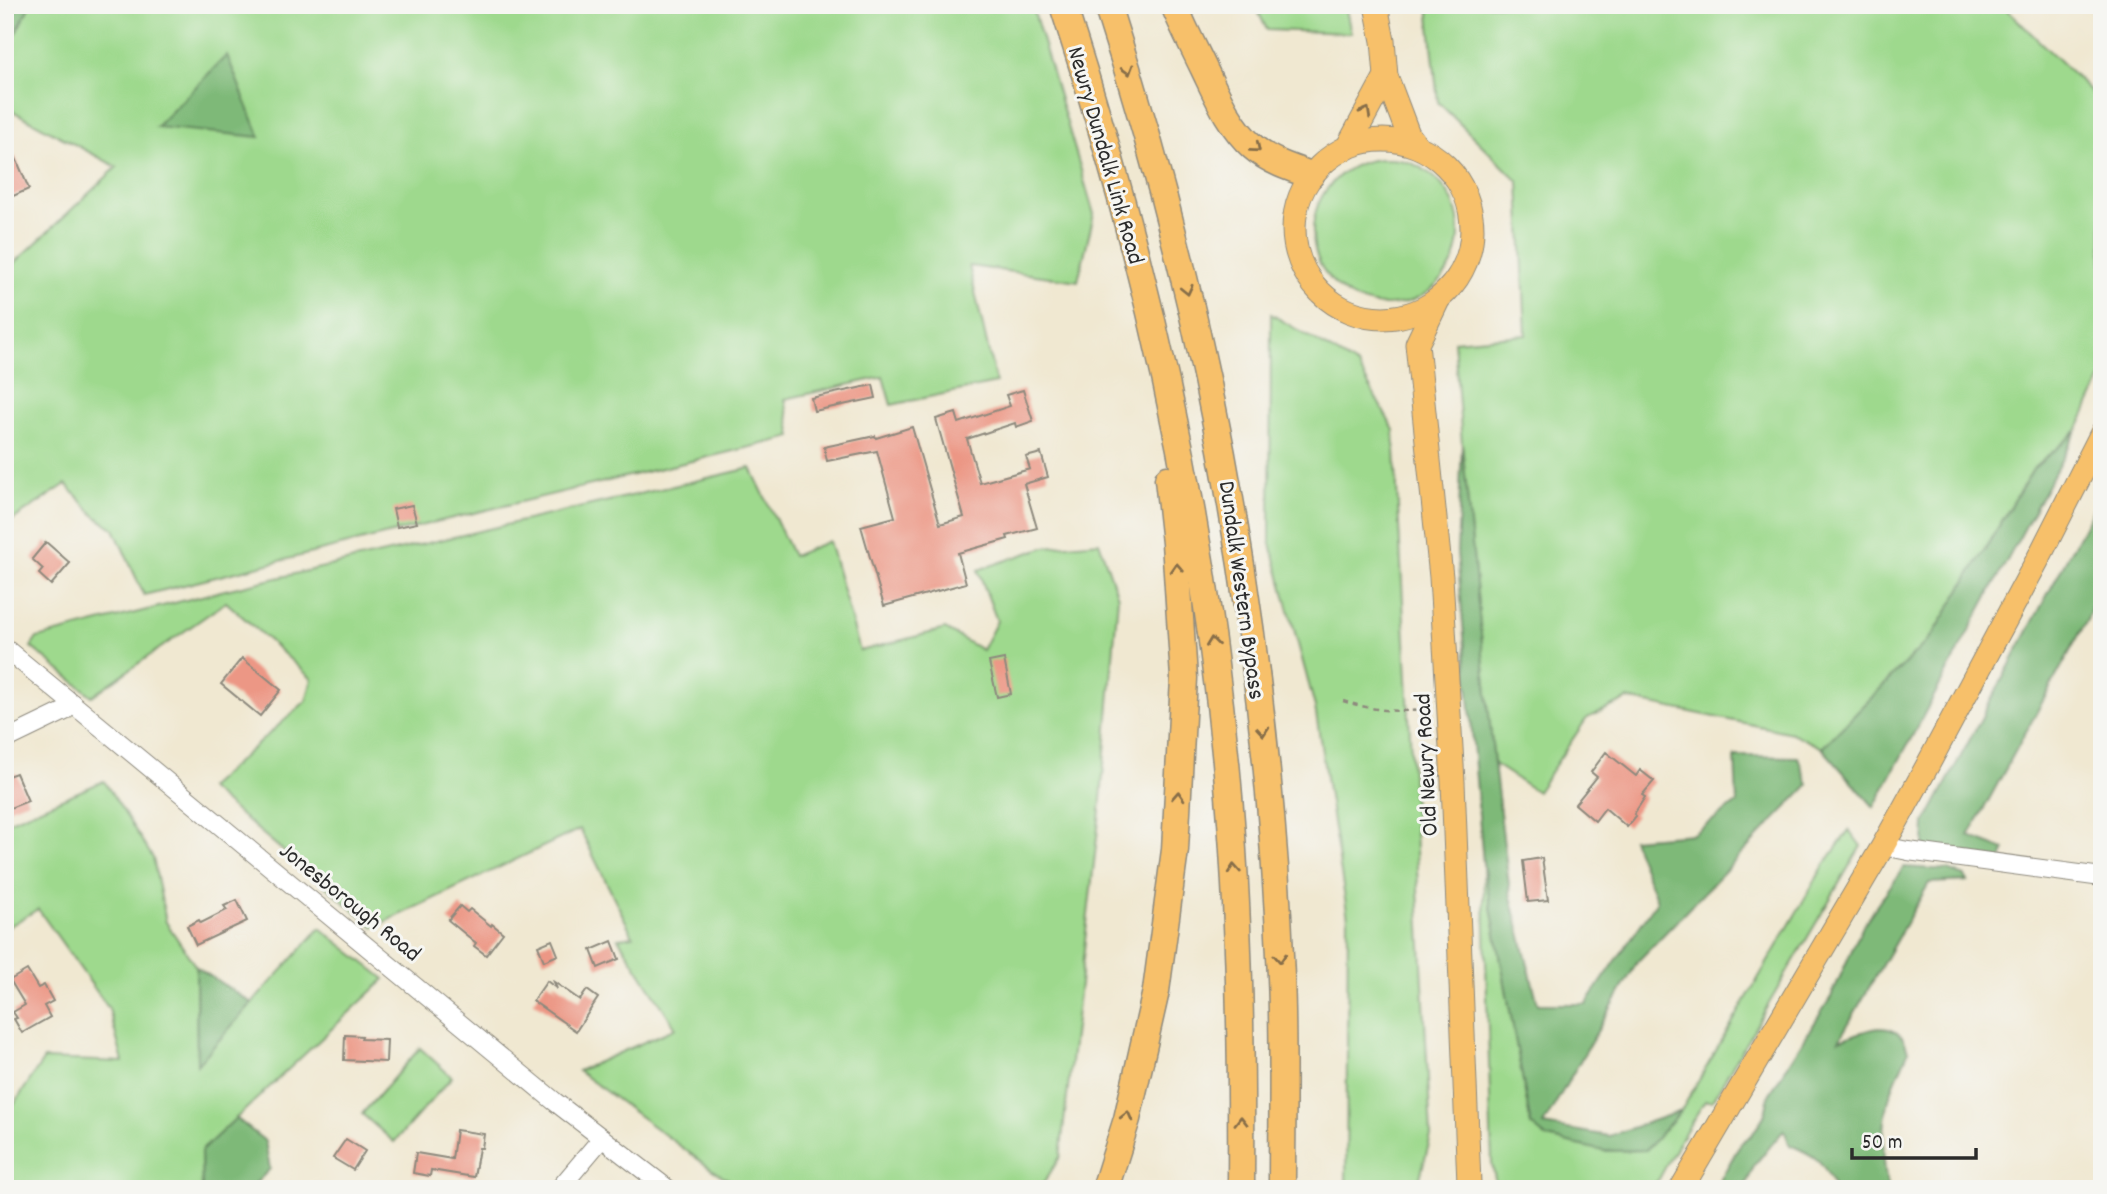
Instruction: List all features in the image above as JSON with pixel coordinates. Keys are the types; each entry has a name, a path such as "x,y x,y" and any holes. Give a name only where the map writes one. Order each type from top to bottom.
{"highway":[{"name":"Newry Dundalk Link Road","path":"1063,5 1104,135 1148,306"},
{"name":"Dundalk Western Bypass","path":"1107,5 1130,75 1188,290 1227,479 1251,629 1270,809 1282,978 1282,1189"},
{"path":"1174,5 1235,127 1252,146 1270,159 1311,176"},
{"path":"1104,1189 1127,1119 1156,991 1176,837 1183,664 1175,543 1148,306"},
{"name":"Dundalk Western Bypass","path":"1148,306 1179,449 1211,637 1229,794 1239,943 1241,1189"}],"main road":[{"path":"1376,5 1384,41 1386,76 1408,134 1417,146 1443,163 1462,187 1472,217 1471,248 1459,277 1438,300 1417,344 1383,320"},
{"path":"1347,148 1386,76"},
{"path":"1417,146 1387,139 1358,143 1332,155 1311,176 1297,201 1293,229 1297,257 1310,282 1329,302 1355,315 1383,320 1411,315 1438,300"},
{"name":"Old Newry Road","path":"1417,344 1441,577 1470,1187"},
{"path":"1681,1189 1883,846 2038,561 2102,433"}],"street":[{"name":"Jonesborough Road","path":"5,649 554,1101 668,1189"},
{"path":"5,740 65,711 72,703"},
{"path":"1883,846 2102,877"},
{"path":"559,1189 602,1138"}],"path":[{"path":"1343,701 1372,710 1391,712 1449,709"}],"green space":[{"path":"5,5 30,5 7,51 5,50"},
{"path":"30,5 1032,5 1094,214 1078,281 969,266 996,383 891,405 883,377 785,399 792,437 144,595 114,529 95,516 66,484 5,525 5,272 117,167 5,107 5,50"},
{"path":"1255,5 1345,5 1351,33 1267,30"},
{"path":"1428,5 2002,5 2102,102 2102,378 2077,431 2034,468 1933,635 1822,748 1792,733 1628,699 1587,718 1537,792 1494,764 1454,341 1526,335 1519,182 1438,102"},
{"path":"227,55 260,137 156,127"},
{"path":"1386,159 1414,165 1438,180 1453,204 1459,232 1453,260 1438,284 1414,299 1386,305 1358,299 1334,284 1319,260 1313,232 1319,204 1334,180 1358,165"},
{"path":"1271,314 1358,366 1394,430 1431,1136 1417,1189 1346,1189 1348,918 1315,707 1270,540"},
{"path":"2077,431 1874,807 1822,748 1933,635 2034,468"},
{"path":"1462,444 1494,764 1510,893 1538,1004 1586,1004 1657,901 1632,839 1693,834 1737,803 1735,756 1798,757 1808,785 1638,961 1543,1125 1609,1136 1681,1111 1646,1150 1604,1151 1547,1138 1531,1125 1483,863 1457,552"},
{"path":"751,468 793,556 829,541 860,651 945,629 982,650 997,621 978,570 1045,547 1099,542 1118,597 1100,811 1060,1157 1040,1189 745,1189 714,1171 578,1071 676,1028 618,938 633,936 580,829 374,927 208,788 306,701 312,679 226,602 92,696 31,647 37,638 225,590"},
{"path":"2102,493 2102,576 2087,620 1969,836 2005,850 2001,861 1924,846 1925,823"},
{"path":"104,781 153,858 166,922 196,967 197,1064 320,928 385,979 201,1151 202,1189 5,1189 5,1114 7,1115 44,1059 123,1062 109,1009 38,909 5,929 5,823"},
{"path":"1849,830 1861,846 1712,1101 1705,1101 1659,1179 1650,1189 1497,1189 1492,1164 1483,863 1531,1125 1604,1151 1646,1150 1681,1111 1823,867"},
{"path":"1904,867 1948,870 1965,876 1968,881 1929,883 1839,1040 1879,1028 1895,1031 1906,1044 1908,1052 1891,1093 1885,1121 1884,1155 1888,1189 1834,1189 1823,1166 1813,1156 1790,1145 1784,1130 1755,1164 1744,1189 1715,1189 1741,1143 1752,1135 1765,1114 1769,1095 1831,997 1863,925"},
{"path":"196,967 252,1003 197,1065"},
{"path":"420,1048 452,1077 394,1142 362,1114"},
{"path":"236,1118 265,1141 270,1169 250,1189 202,1189 201,1151"}],"building":[{"path":"15,156 29,189 11,197 5,184 5,161"},
{"path":"873,385 876,398 814,411 811,398"},
{"path":"1023,390 1033,421 1016,427 1015,423 967,439 980,483 1030,469 1026,457 1041,453 1048,477 1024,484 1037,528 958,553 966,583 884,606 861,526 895,517 877,451 827,461 824,447 875,436 876,438 912,427 940,524 964,517 936,419 956,413 959,423 1010,406 1006,395"},
{"path":"412,505 417,523 397,527 393,509"},
{"path":"46,542 70,563 51,585 39,574 43,569 32,559"},
{"path":"242,658 281,690 260,716 221,684"},
{"path":"1004,659 1011,694 997,697 989,662"},
{"path":"1606,752 1636,776 1640,770 1654,781 1642,795 1645,797 1627,827 1605,808 1595,821 1575,804 1597,777 1591,772"},
{"path":"16,773 28,801 5,810 5,777"},
{"path":"1542,858 1548,900 1528,902 1523,861"},
{"path":"237,900 247,921 196,945 187,926 199,920 201,923 227,910 224,906"},
{"path":"460,906 467,912 470,909 503,933 486,955 448,920"},
{"path":"552,940 558,955 544,961 538,946"},
{"path":"612,941 619,959 598,968 591,950"},
{"path":"27,970 38,988 44,985 53,1001 44,1006 50,1017 22,1033 13,1012 25,1005 10,980"},
{"path":"547,981 557,989 554,982 580,1000 587,990 598,998 576,1031 533,1001"},
{"path":"345,1035 387,1040 386,1062 344,1060"},
{"path":"456,1130 484,1134 474,1177 431,1170 430,1176 413,1173 416,1153 452,1159"},
{"path":"346,1139 365,1151 353,1170 333,1158"}]}
